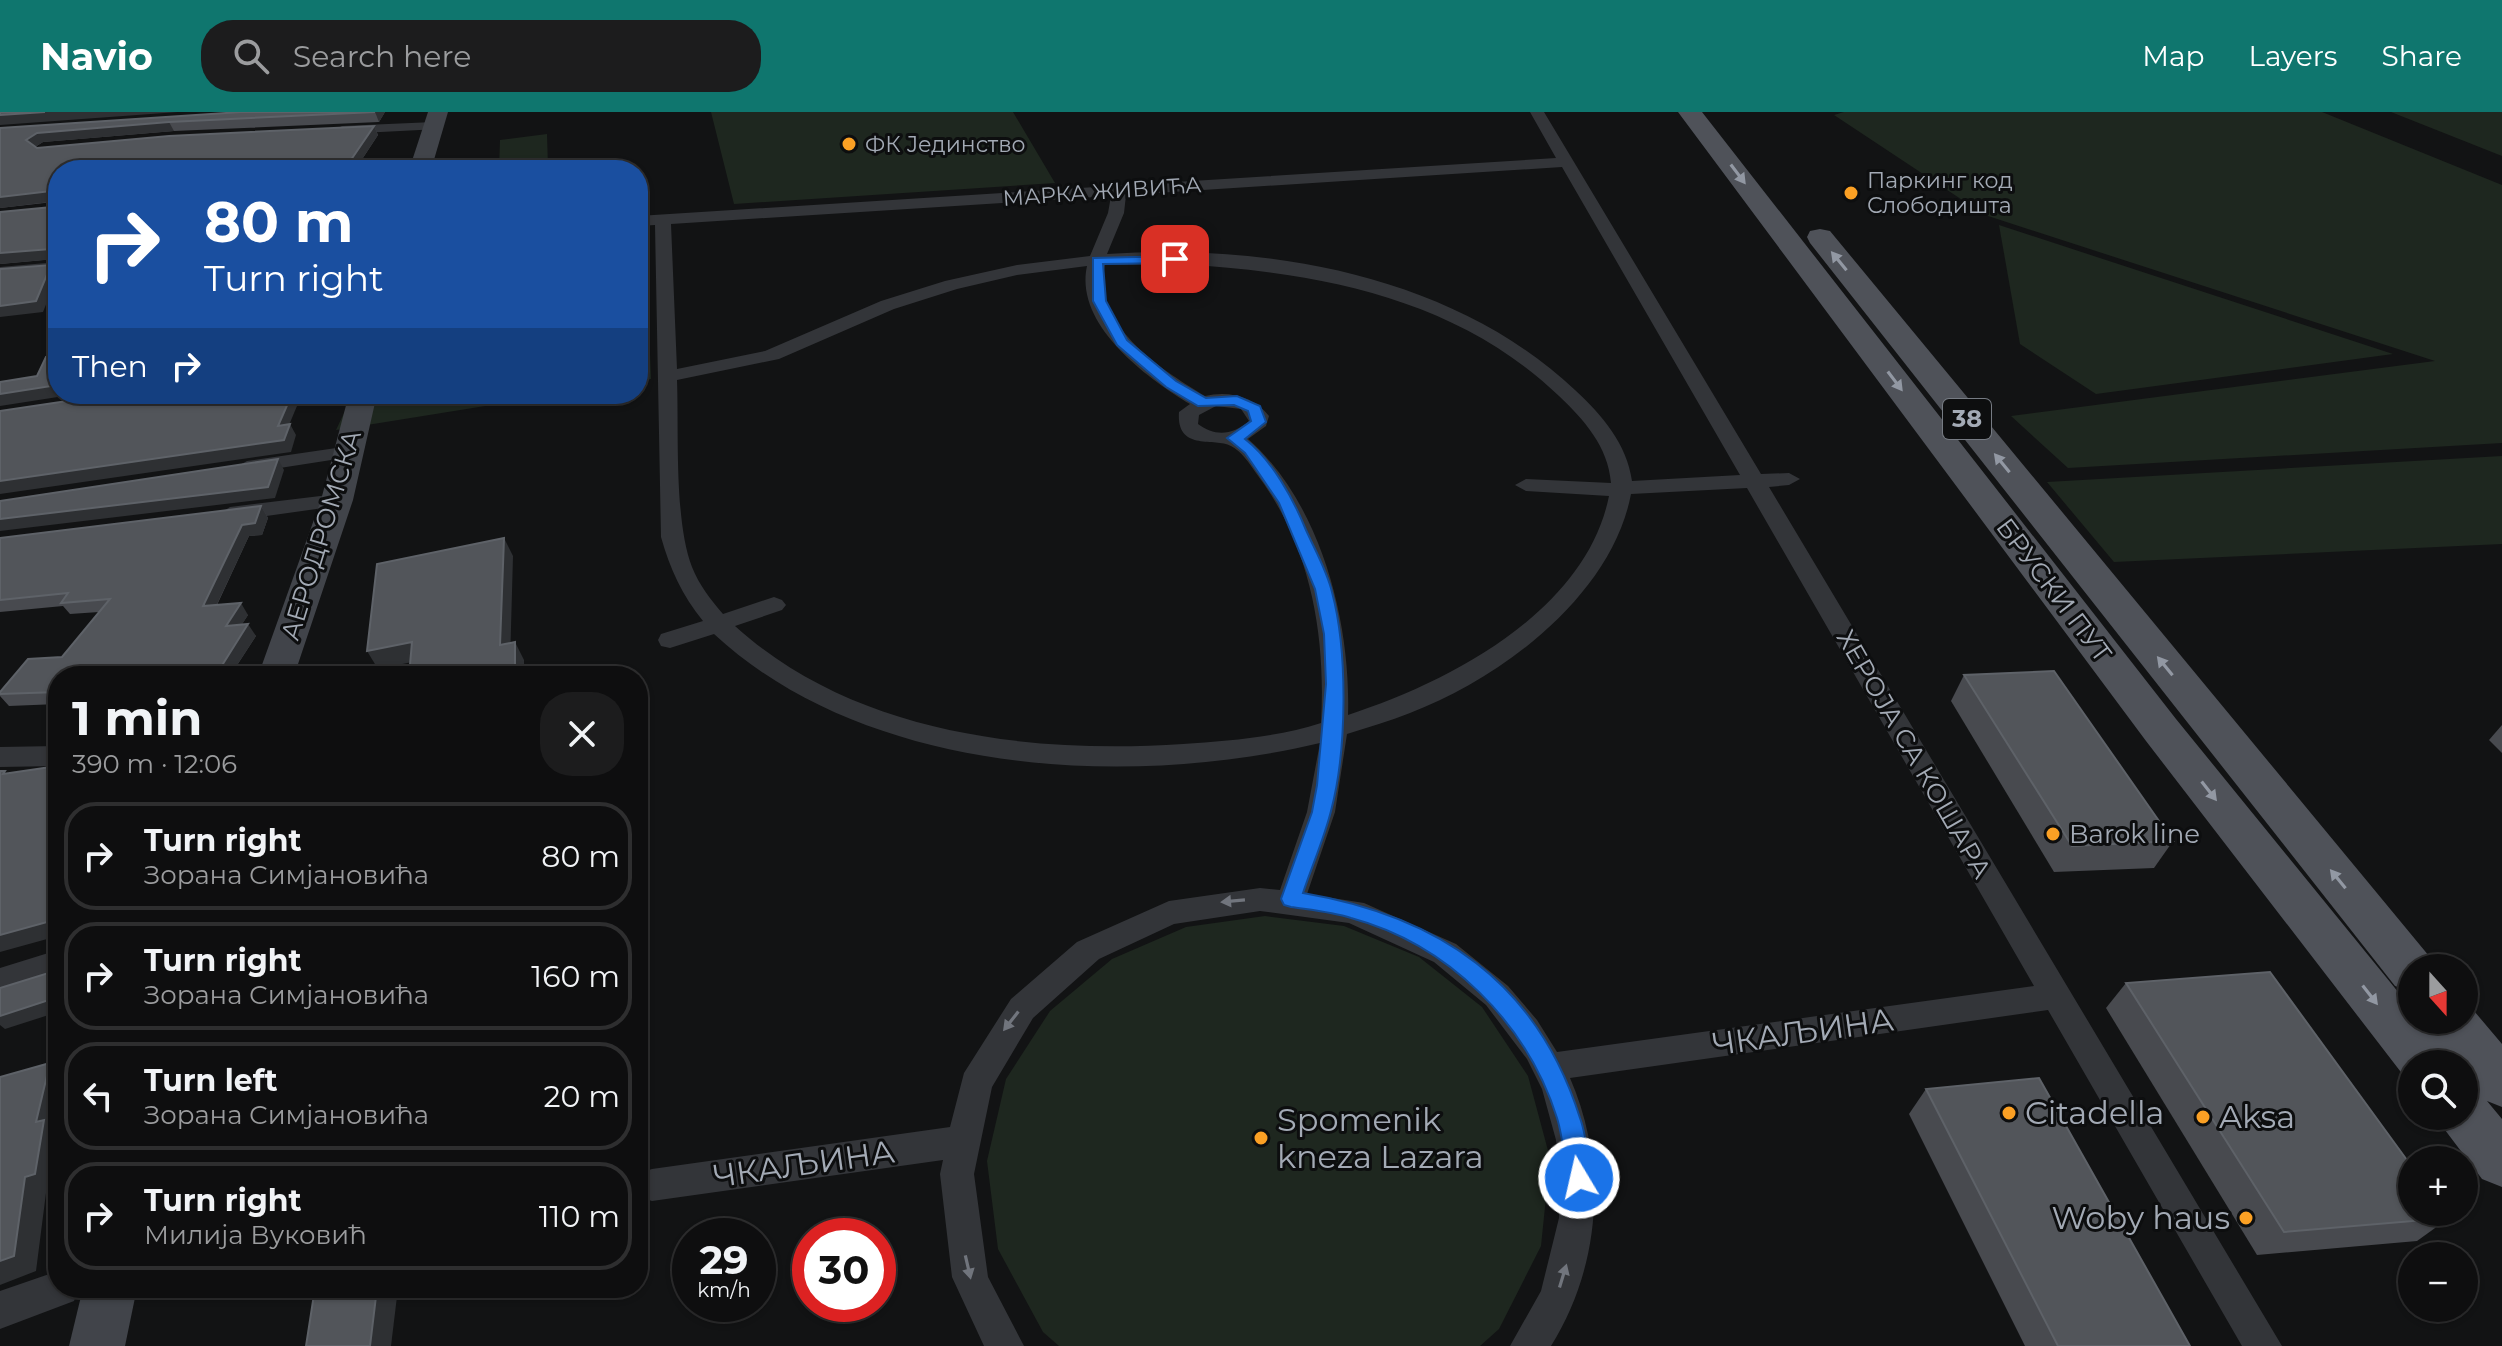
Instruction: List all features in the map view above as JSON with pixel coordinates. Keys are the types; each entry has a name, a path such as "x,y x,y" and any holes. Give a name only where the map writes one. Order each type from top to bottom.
{"main road":[{"name":"БРУСКИ ПУТ","path":"1690,112 2161,730 2414,1050"},
{"name":"БРУСКИ ПУТ","path":"1720,112 2398,954"},
{"path":"2462,1034 2502,1083"},
{"path":"2477,1130 2502,1161"}],"street":[{"name":"ХЕРОЈА СА КОШАРА","path":"1537,112 2263,1346"},
{"path":"331,130 436,119 423,160"},
{"name":"МАРКА ЖИВИЋА","path":"648,220 1566,162"},
{"path":"1118,190 1120,203 1115,220 1100,247 1097,260 1099,301 1121,343 1171,384 1203,403"},
{"path":"663,219 667,376 672,537 676,560 687,581 721,625 763,663 843,707 935,738 1044,755 1122,758 1186,756 1333,730 1405,706 1470,675 1530,633 1575,589 1601,553 1622,488 1618,463 1599,426 1568,390 1502,342 1441,310 1384,289 1307,270 1201,259 1097,260 1023,270 907,298 857,317 788,350 752,361 667,376"},
{"path":"0,272 48,268"},
{"path":"1237,400 1255,409 1259,422 1245,434 1234,438 1211,438 1192,430 1186,418 1189,412 1203,403 1237,400"},
{"name":"АЕРОДРОМСКА","path":"279,666 337,500 361,404"},
{"path":"1234,438 1250,450 1287,503 1323,589 1332,634 1335,684 1333,730 1321,812 1291,899"},
{"path":"227,470 350,452"},
{"path":"1526,485 1569,490 1789,479"},
{"path":"202,517 337,500"},
{"path":"670,640 774,605"},
{"path":"0,757 48,756"},
{"path":"1005,1346 971,1281 955,1211 957,1142 982,1066 1010,1021 1054,974 1107,938 1166,913 1228,900 1291,899 1353,910 1413,932 1467,967 1514,1012 1550,1067 1570,1120 1577,1165 1575,1238 1557,1298 1529,1346"},
{"path":"0,981 48,966"},
{"name":"ЧКАЉИНА","path":"1550,1067 2056,996"},
{"name":"ЧКАЉИНА","path":"652,1185 957,1142"},
{"path":"0,1310 48,1293"},
{"path":"97,1346 108,1298"}],"shaded area":[{"path":"711,112 1013,112 1055,183 734,204"},
{"path":"1844,112 2322,112 2502,185 2502,443 2068,468 2011,416 2435,361 1985,215 1834,115"},
{"path":"2391,112 2502,112 2502,156"},
{"path":"547,134 548,160 499,160 500,140"},
{"path":"1999,225 2393,354 2096,394 2020,344"},
{"path":"648,300 651,379 648,379"},
{"path":"348,404 497,404 336,430"},
{"path":"2502,456 2502,544 2114,562 2047,482"},
{"path":"1265,916 1344,926 1419,957 1482,1007 1528,1076 1550,1158 1541,1246 1499,1329 1480,1346 1059,1346 1043,1332 998,1249 987,1161 1006,1079 1050,1011 1112,959 1186,927"}],"building":[{"path":"0,112 45,112 0,115"},
{"path":"241,112 375,112 169,122 37,133 26,140 37,148 169,136 374,126 351,160 48,160 48,191 0,197 0,128"},
{"path":"48,207 48,249 0,253 0,212"},
{"path":"48,265 36,301 0,306 0,269"},
{"path":"46,357 48,387 0,394 0,382 37,376"},
{"path":"48,404 288,404 278,426 290,424 284,440 0,481 0,411"},
{"path":"278,459 268,487 0,519 0,501"},
{"path":"261,506 255,523 242,525 203,606 241,603 226,626 248,624 222,666 48,666 48,692 0,694 28,659 62,657 110,599 61,603 68,593 0,600 0,538"},
{"path":"504,538 500,645 515,642 515,666 410,666 412,642 367,651 377,564"},
{"path":"2054,671 2173,841 2072,846 1964,675"},
{"path":"48,767 48,922 0,935 0,771 5,771 3,774"},
{"path":"2270,972 2398,1148 2398,1222 2284,1232 2126,983"},
{"path":"48,973 48,1000 0,1016 0,988"},
{"path":"48,1064 36,1122 44,1120 35,1174 25,1177 14,1256 0,1261 0,1077"},
{"path":"2039,1078 2190,1346 2058,1346 1926,1089"},
{"path":"313,1298 376,1298 370,1346 306,1346"}],"place":[{"name":"ФК Јединство","path":"849,144"},
{"name":"Паркинг код Слободишта","path":"1851,193"},
{"name":"Barok line","path":"2053,834"},
{"name":"Citadella","path":"2009,1113"},
{"name":"Aksa","path":"2203,1117"},
{"name":"Spomenik kneza Lazara","path":"1261,1138"},
{"name":"Woby haus","path":"2246,1218"}],"route":[{"path":"1175,259 1097,260 1099,301 1121,343 1171,384 1203,403 1237,400 1255,409 1259,422 1254,429 1234,438 1250,450 1287,503 1323,589 1332,634 1335,684 1327,785 1321,812 1291,899 1353,910 1413,932 1467,967 1499,997 1514,1012 1550,1067 1570,1120 1579,1178"}]}
